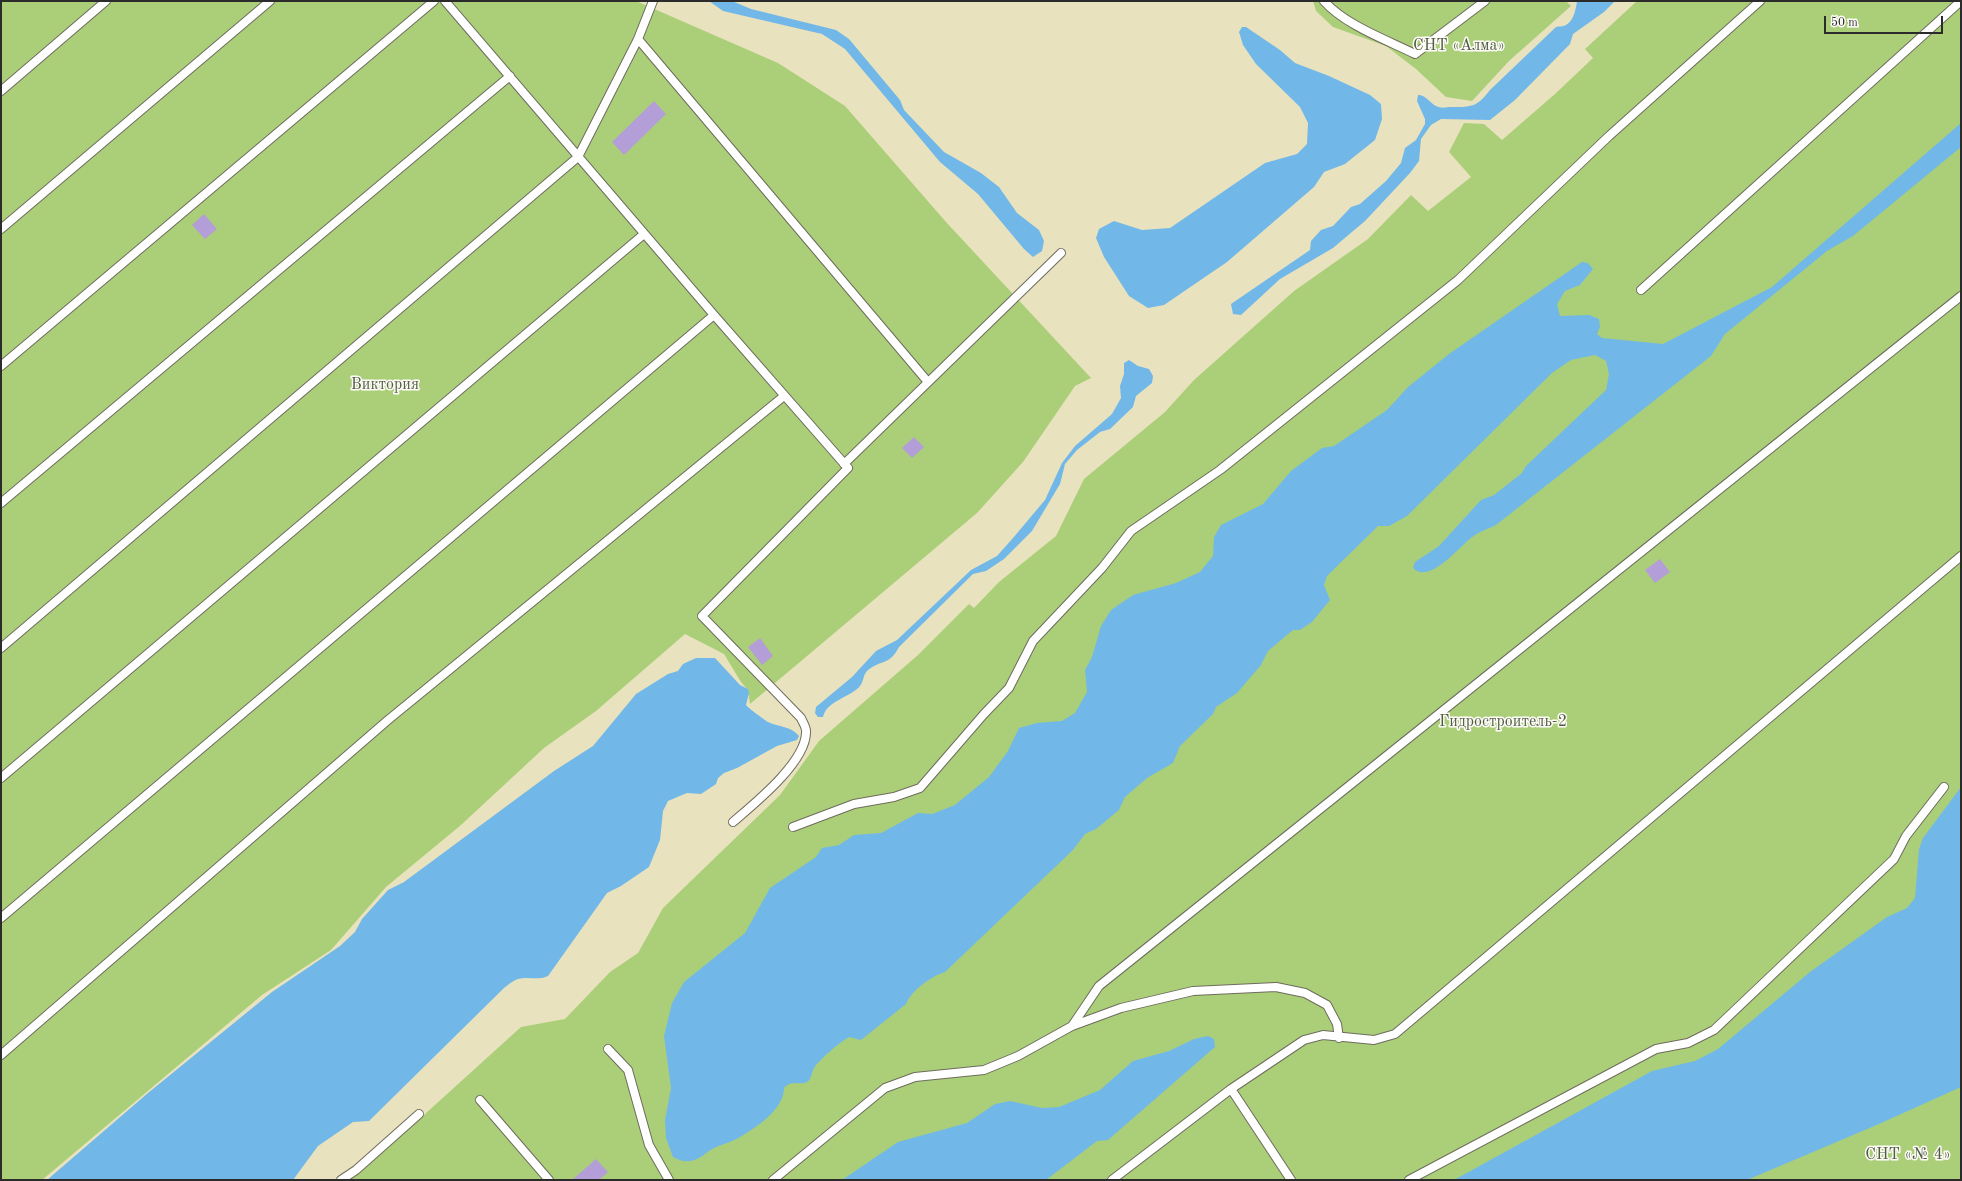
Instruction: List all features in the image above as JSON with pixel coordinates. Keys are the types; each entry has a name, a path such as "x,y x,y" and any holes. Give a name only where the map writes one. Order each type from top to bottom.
{"lane":[{"path":"1,91 106,1"},
{"path":"1,229 270,1"},
{"path":"1,366 434,1"},
{"path":"445,1 644,234 848,468 702,616 801,718 807,732 803,748 770,791 733,822"},
{"path":"1,648 578,156 638,39 653,1"},
{"path":"1324,1 1332,10 1349,21 1415,54 1485,1"},
{"path":"793,827 854,804 894,797 920,788 984,714 1009,688 1032,641 1102,568 1131,531 1220,470 1458,280 1609,136 1760,1"},
{"path":"1641,290 1961,1"},
{"path":"638,39 928,382"},
{"path":"1,502 510,76"},
{"path":"1,778 644,234"},
{"path":"844,464 1061,253"},
{"path":"1072,1026 1099,986 1961,296"},
{"path":"1,918 714,315"},
{"path":"1,1056 388,720 784,396"},
{"path":"1112,1180 1231,1089 1304,1040 1323,1035 1339,1038 1374,1040 1395,1034 1961,556"},
{"path":"1409,1180 1656,1049 1688,1043 1714,1030 1894,859 1906,836 1944,787"},
{"path":"773,1180 885,1088 915,1077 984,1070 1018,1056 1072,1026 1121,1008 1193,991 1276,987 1305,993 1327,1005 1337,1024 1339,1038"},
{"path":"608,1049 628,1070 649,1145 669,1180"},
{"path":"1231,1089 1291,1180"},
{"path":"480,1100 549,1180"},
{"path":"341,1180 356,1170 419,1114"}],"green space":[{"name":"Виктория","path":"1,1 636,1 778,63 845,106 946,222 1091,378 1075,386 1023,462 977,513 750,704 748,690 741,682 724,654 685,634 596,711 544,748 461,825 386,887 331,950 262,995 42,1180 1,1180"},
{"name":"СНТ «Алма»","path":"1313,1 1566,1 1571,6 1509,61 1472,101 1446,97 1416,69 1386,46 1333,27 1316,11"},
{"name":"Гидростроитель-2","path":"1637,1 1961,1 1961,1180 349,1180 361,1172 521,1027 565,1019 610,972 638,953 663,908 780,795 819,741 918,655 969,604 974,608 999,582 1056,536 1084,479 1165,412 1194,380 1294,291 1368,239 1411,195 1428,211 1471,177 1449,152 1464,123 1484,124 1502,140 1555,94 1593,58 1585,49"}],"water":[{"path":"709,1 732,1 751,9 836,30 849,39 900,100 904,110 944,152 981,173 999,187 1017,213 1039,230 1044,241 1042,251 1033,257 1024,249 978,194 940,162 845,49 822,34 723,11"},
{"path":"1577,1 1615,1 1604,12 1573,34 1570,44 1515,100 1490,120 1441,119 1431,125 1421,139 1419,161 1410,173 1365,221 1333,248 1280,279 1241,315 1233,314 1231,304 1310,250 1311,241 1321,230 1333,226 1351,207 1360,204 1386,181 1401,163 1405,148 1416,140 1425,124 1425,119 1417,101 1418,95 1428,99 1436,106 1444,108 1465,107 1478,103 1556,27 1564,26 1571,21"},
{"path":"1242,27 1246,27 1280,50 1295,63 1329,76 1370,95 1381,104 1382,119 1375,140 1345,164 1324,172 1314,187 1227,262 1164,305 1148,308 1129,296 1104,257 1096,238 1099,229 1114,221 1142,230 1170,228 1265,163 1297,154 1307,144 1308,123 1300,107 1256,64 1243,45 1239,32"},
{"path":"1961,123 1961,147 1853,236 1827,251 1725,334 1711,356 1496,525 1471,538 1444,563 1427,572 1420,572 1413,568 1415,562 1439,546 1481,500 1494,495 1522,473 1526,466 1606,390 1609,374 1606,361 1595,355 1571,360 1552,373 1407,516 1389,526 1378,526 1327,576 1324,585 1330,600 1312,622 1300,630 1293,630 1268,651 1261,665 1237,693 1216,707 1213,714 1180,746 1173,763 1147,778 1125,797 1119,810 1096,829 1085,834 1073,850 945,972 933,977 917,989 906,1004 861,1040 849,1037 835,1047 817,1064 807,1082 787,1085 784,1088 780,1103 775,1110 754,1128 731,1142 714,1148 700,1158 683,1161 673,1157 666,1138 665,1120 671,1088 664,1036 672,1003 684,982 745,933 770,888 816,857 822,848 839,845 854,835 881,833 918,813 932,814 955,805 989,777 1008,751 1019,728 1037,723 1062,721 1075,713 1087,692 1085,670 1092,657 1101,626 1111,610 1133,595 1176,583 1200,572 1213,556 1214,537 1221,525 1263,504 1291,471 1322,448 1334,446 1387,410 1408,387 1449,354 1582,262 1588,263 1593,269 1580,285 1565,291 1557,304 1560,316 1589,315 1599,319 1600,327 1597,334 1602,338 1663,344 1772,287"},
{"path":"1129,360 1138,366 1149,369 1153,376 1152,383 1136,396 1133,407 1110,429 1100,432 1077,450 1065,464 1060,484 1032,531 1004,559 986,571 973,574 899,647 892,657 868,670 865,673 860,686 856,690 829,707 825,711 823,717 818,717 815,713 816,707 852,677 876,651 897,640 971,570 997,556 1013,538 1045,500 1062,463 1075,446 1112,414 1121,398 1120,386 1124,374 1124,363"},
{"path":"696,658 715,658 740,685 748,689 749,693 747,706 768,722 792,730 799,736 797,740 777,746 737,768 724,773 718,778 716,784 701,794 687,793 668,801 663,811 660,840 649,867 621,886 607,893 548,976 518,979 504,988 369,1121 353,1122 318,1146 293,1180 47,1180 148,1093 272,992 340,946 355,932 362,919 388,890 404,882 554,771 593,746 636,694 668,674 678,671 683,664"},
{"path":"1961,787 1961,1087 1879,1124 1747,1180 1454,1180 1652,1071 1695,1061 1718,1049 1810,972 1887,917 1907,908 1915,898 1919,849 1923,838"},
{"path":"1208,1036 1214,1039 1215,1047 1108,1140 1097,1141 1046,1180 842,1180 898,1142 967,1123 995,1104 1010,1101 1042,1108 1059,1107 1100,1090 1133,1061 1169,1051 1194,1039"}],"building":[{"path":"654,101 666,114 624,155 612,142"},
{"path":"204,214 217,229 205,239 192,225"},
{"path":"914,437 924,447 912,458 902,448"},
{"path":"1660,559 1670,572 1655,583 1645,570"},
{"path":"760,638 773,656 762,665 748,647"},
{"path":"596,1159 608,1172 599,1180 572,1180"}],"park label":[{"name":"СНТ «№ 4»","path":"1908,1155"}]}
